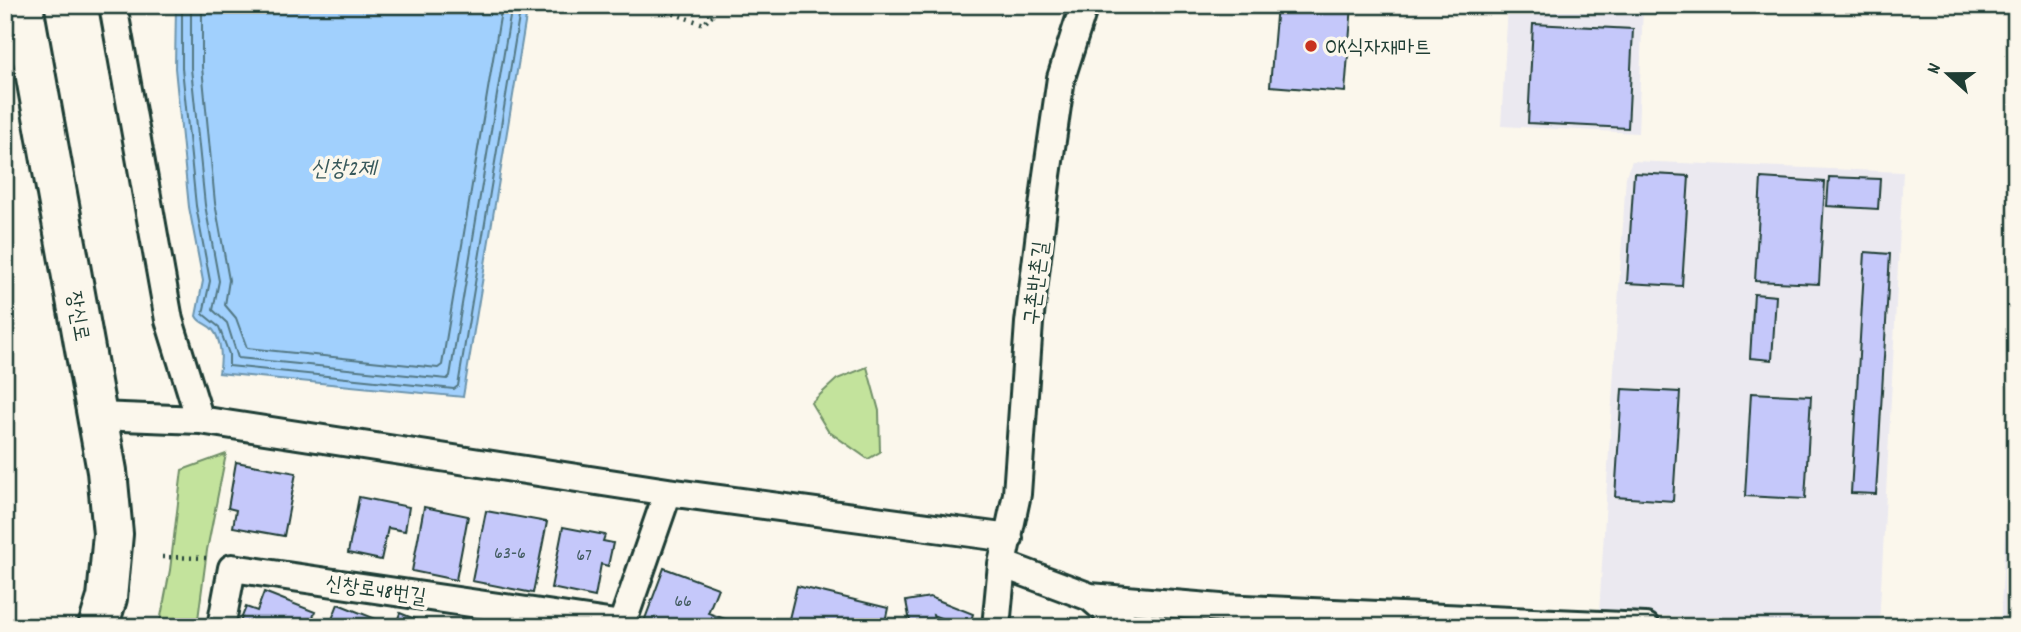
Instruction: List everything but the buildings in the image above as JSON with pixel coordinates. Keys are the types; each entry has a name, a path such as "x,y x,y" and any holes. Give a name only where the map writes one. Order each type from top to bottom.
{"main road":[{"name":"장신로","path":"23,5 107,471 113,534 107,598 98,627"}],"street":[{"path":"113,5 169,320 200,420"},
{"name":"구촌반촌길","path":"996,627 1002,564 1017,494 1030,323 1061,78 1086,5"},
{"path":"97,416 200,420 668,492 1009,538"},
{"name":"신창로48번길","path":"221,627 232,568 621,626 668,492"},
{"path":"1002,564 1090,597 1221,608 1646,627"},
{"path":"1090,597 1120,624"}],"path":[{"path":"647,5 704,24 712,15"},
{"path":"162,558 207,558"}],"shaded area":[{"path":"1508,5 1643,5 1638,133 1501,126"},
{"path":"1632,161 1903,172 1879,626 1599,613 1626,175"},
{"path":"2016,324 2016,627 2000,627"}],"green space":[{"path":"867,367 879,411 880,452 868,459 828,431 811,403 837,379"},
{"path":"226,454 207,550 197,627 159,627 170,570 182,470"}],"water":[{"name":"신창2제","path":"176,5 528,5 463,397 219,373 221,357 218,340 213,330 196,316 203,281 189,207 175,68"}],"place":[{"name":"OK식자재마트","path":"1311,46"}]}
